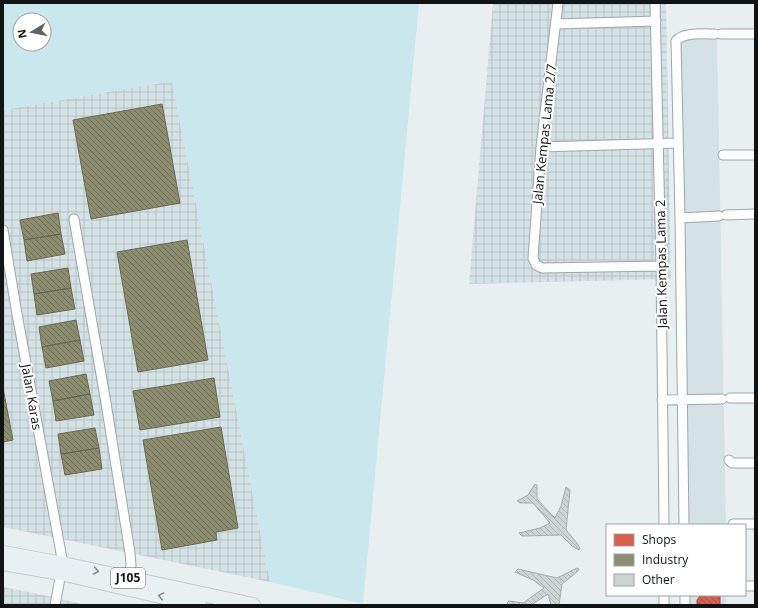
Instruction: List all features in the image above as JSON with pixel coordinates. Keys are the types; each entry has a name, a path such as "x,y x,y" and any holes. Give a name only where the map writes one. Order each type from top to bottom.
{"main road":[{"name":"J105","path":"3,553 199,605"},
{"name":"J105","path":"3,563 129,578 253,605"}],"street":[{"name":"Jalan Kempas Lama 2/7","path":"558,3 541,147 533,258 536,265 542,268 661,266"},
{"name":"Jalan Kempas Lama 2","path":"655,3 661,266 664,524"},
{"path":"556,24 656,21"},
{"path":"684,524 676,40 685,35 755,34"},
{"path":"541,147 678,143"},
{"path":"723,155 755,155"},
{"path":"680,218 755,214"},
{"path":"74,219 127,535 131,565 129,578"},
{"name":"Jalan Karas","path":"3,230 62,569"},
{"path":"662,400 755,398"},
{"path":"728,460 732,463 755,463"},
{"path":"733,524 755,524"},
{"path":"55,605 62,569"}],"shaded area":[{"path":"3,3 419,3 363,604 270,582 172,81 3,110"},
{"path":"493,3 666,3 671,279 469,284"},
{"path":"717,31 726,524 682,524 678,34"},
{"path":"172,81 270,582 3,527 3,110"},
{"path":"3,587 48,596 86,605 3,605"},
{"path":"682,596 727,596 726,605 682,605"}],"building: Shops":[{"path":"700,596 720,596 720,605 697,605 697,600"}],"building: Industry":[{"path":"162,104 180,203 91,219 73,120"},
{"path":"58,213 61,234 24,240 20,220"},
{"path":"61,234 65,254 27,261 24,240"},
{"path":"187,240 208,360 138,372 117,252"},
{"path":"68,268 71,288 34,294 31,274"},
{"path":"71,288 75,309 37,315 34,294"},
{"path":"76,320 80,340 42,347 39,327"},
{"path":"80,340 84,361 46,368 42,347"},
{"path":"86,374 90,394 53,401 49,381"},
{"path":"214,378 220,417 140,430 133,391"},
{"path":"3,388 13,440 3,442"},
{"path":"90,394 94,415 56,421 53,401"},
{"path":"221,427 238,528 216,532 217,540 162,550 143,440"},
{"path":"95,428 99,448 61,454 58,434"},
{"path":"99,448 102,469 65,475 61,454"}],"building: Other":[{"path":"535,484 537,485 537,499 555,518 561,506 566,487 570,490 566,530 577,543 580,548 579,550 572,546 561,535 522,536 519,533 540,528 550,523 533,503 520,503 517,501 528,495"},
{"path":"577,568 579,569 577,572 562,584 559,605 551,605 548,594 531,605 510,605 507,603 509,601 523,603 544,588 533,580 515,572 518,569 557,578"}]}
